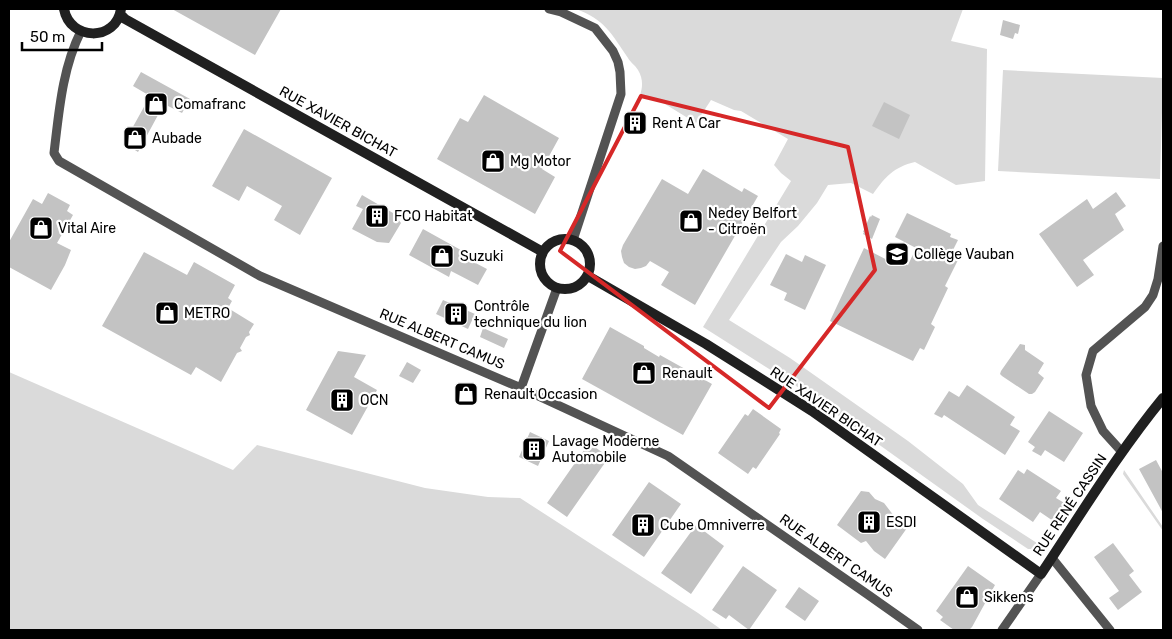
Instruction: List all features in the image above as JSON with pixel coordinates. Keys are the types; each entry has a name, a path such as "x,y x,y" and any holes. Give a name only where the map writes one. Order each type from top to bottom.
{"main road":[{"path":"64,9 74,26 81,31 90,33 100,33 108,29 115,23 120,11"},
{"name":"RUE XAVIER BICHAT","path":"120,11 125,19 543,252"},
{"path":"564,239 573,240 580,244 590,259 588,276 578,286 571,289 557,288 549,284 544,277 540,269 540,260 548,245 564,239"},
{"name":"RUE XAVIER BICHAT","path":"588,276 706,344 812,411 1041,574"},
{"name":"RUE RENÉ CASSIN","path":"1041,574 1100,483 1163,398"}],"street":[{"path":"549,9 561,12 595,28 614,51 620,72 621,94 573,240"},
{"name":"RUE ALBERT CAMUS","path":"81,31 67,66 61,98 54,153 59,161 260,276 521,388 668,456 918,630"},
{"path":"1122,452 1103,431 1092,406 1086,375 1093,351 1145,307 1153,295 1158,279 1163,246"},
{"path":"521,388 557,288"},
{"path":"1052,558 1110,630"},
{"name":"RUE RENÉ CASSIN","path":"1002,630 1041,574"}],"highlighted area":[{"path":"641,96 848,147 875,270 769,408 560,251"}],"shaded area":[{"path":"576,9 963,9 951,41 987,49 985,181 956,185 915,162 891,173 873,194 851,183 828,185 817,203 798,226 781,242 729,320 790,358 908,441 963,484 978,505 1040,545 1036,549 1028,549 983,519 804,391 703,327 791,181 774,165 788,139 741,111 711,100 696,123 660,101 640,95 642,82 637,68 601,23 594,17"},
{"path":"1003,70 1163,78 1160,179 998,171"},
{"path":"9,372 233,470 257,445 425,488 488,497 520,498 722,630 9,630"},
{"path":"1124,470 1163,527 1163,531 1123,474"}],"building":[{"path":"172,9 281,9 255,55"},
{"path":"1003,20 1020,25 1018,34 1015,33 1013,39 1000,35"},
{"path":"141,72 190,99 182,113 164,104 138,152 124,143 150,96 133,86"},
{"path":"484,95 559,138 542,169 555,177 535,214 437,159 460,118 468,122"},
{"path":"884,102 910,115 899,139 872,126"},
{"name":"Rent A Car","path":"633,116 642,121 637,131 628,125"},
{"path":"244,129 332,178 300,235 274,220 282,206 247,186 239,201 212,186"},
{"name":"Nedey Belfort - Citroën","path":"703,169 742,192 744,188 758,196 695,305 661,285 669,272 650,261 641,268 629,267 624,263 621,251 662,179 688,194"},
{"path":"1116,192 1126,206 1115,214 1124,230 1083,260 1094,275 1077,287 1039,234 1087,199 1093,209"},
{"name":"Vital Aire","path":"48,193 70,205 67,211 73,215 57,243 71,250 51,290 9,267 9,242 33,199 42,204"},
{"name":"FCO Habitat","path":"362,195 393,213 401,223 389,243 377,242 352,229 363,209 356,206"},
{"path":"907,213 951,234 950,237 958,240 950,256 958,260 945,286 948,288 931,324 935,327 924,350 920,348 913,361 830,321 864,248 895,264 896,260 908,265 916,248 895,237"},
{"path":"872,215 880,219 872,239 863,234 863,232"},
{"name":"Suzuki","path":"423,229 468,254 466,258 487,269 478,285 451,271 449,277 409,255"},
{"name":"METRO","path":"144,252 187,275 194,262 235,285 228,298 232,301 228,308 254,324 249,332 250,335 246,337 240,348 242,351 237,353 221,382 196,367 191,375 102,326"},
{"path":"786,254 802,262 805,255 826,265 805,310 784,300 787,293 770,285"},
{"name":"Contrôle technique du lion","path":"443,300 475,314 468,329 436,314"},
{"name":"Renault","path":"610,327 644,346 644,348 659,357 660,355 712,384 683,435 582,379"},
{"path":"483,328 508,339 504,348 480,337"},
{"path":"1020,344 1025,345 1025,350 1044,363 1038,373 1044,378 1032,394 1029,394 1000,374"},
{"name":"OCN","path":"338,351 366,355 354,377 377,390 352,435 306,410"},
{"path":"407,362 421,370 413,383 399,376"},
{"path":"967,385 1015,417 1010,425 1020,431 1005,455 944,415 942,418 934,414 949,391 959,397"},
{"name":"Renault Occasion","path":"463,387 474,393 470,401 458,395"},
{"path":"753,409 781,429 780,434 756,469 753,467 748,474 718,453 745,414 748,416"},
{"path":"1049,411 1083,433 1064,462 1045,450 1041,456 1032,451 1035,447 1028,442"},
{"name":"Lavage Moderne Automobile","path":"530,432 549,441 538,466 519,457"},
{"path":"589,443 609,457 567,517 547,503"},
{"path":"1156,460 1163,473 1163,513 1139,469"},
{"path":"1027,469 1061,491 1056,498 1071,507 1059,525 1040,512 1033,522 999,499 1018,470 1024,474"},
{"name":"Cube Omniverre","path":"649,482 681,504 644,557 612,535"},
{"name":"ESDI","path":"861,491 869,492 875,499 884,503 907,528 885,559 874,551 866,541 861,543 837,525"},
{"path":"696,525 724,546 691,594 661,573"},
{"path":"1113,543 1134,571 1129,575 1142,592 1118,610 1109,598 1119,591 1094,557"},
{"path":"743,566 777,590 749,630 729,615 726,619 712,610"},
{"name":"Sikkens","path":"968,566 995,585 972,627 969,630 954,630 940,620 943,617 936,611"},
{"path":"799,587 819,601 805,621 785,607"}],"place":[{"name":"Comafranc","path":"156,104"},
{"name":"Rent A Car","path":"635,123"},
{"name":"Aubade","path":"135,138"},
{"name":"Mg Motor","path":"493,161"},
{"name":"FCO Habitat","path":"377,216"},
{"name":"Nedey Belfort - Citroën","path":"691,221"},
{"name":"Vital Aire","path":"41,228"},
{"name":"Collège Vauban","path":"897,254"},
{"name":"Suzuki","path":"442,256"},
{"name":"METRO","path":"167,313"},
{"name":"Contrôle technique du lion","path":"456,314"},
{"name":"Renault","path":"644,373"},
{"name":"Renault Occasion","path":"466,394"},
{"name":"OCN","path":"342,400"},
{"name":"Lavage Moderne Automobile","path":"534,449"},
{"name":"ESDI","path":"869,522"},
{"name":"Cube Omniverre","path":"643,525"},
{"name":"Sikkens","path":"967,597"}]}
